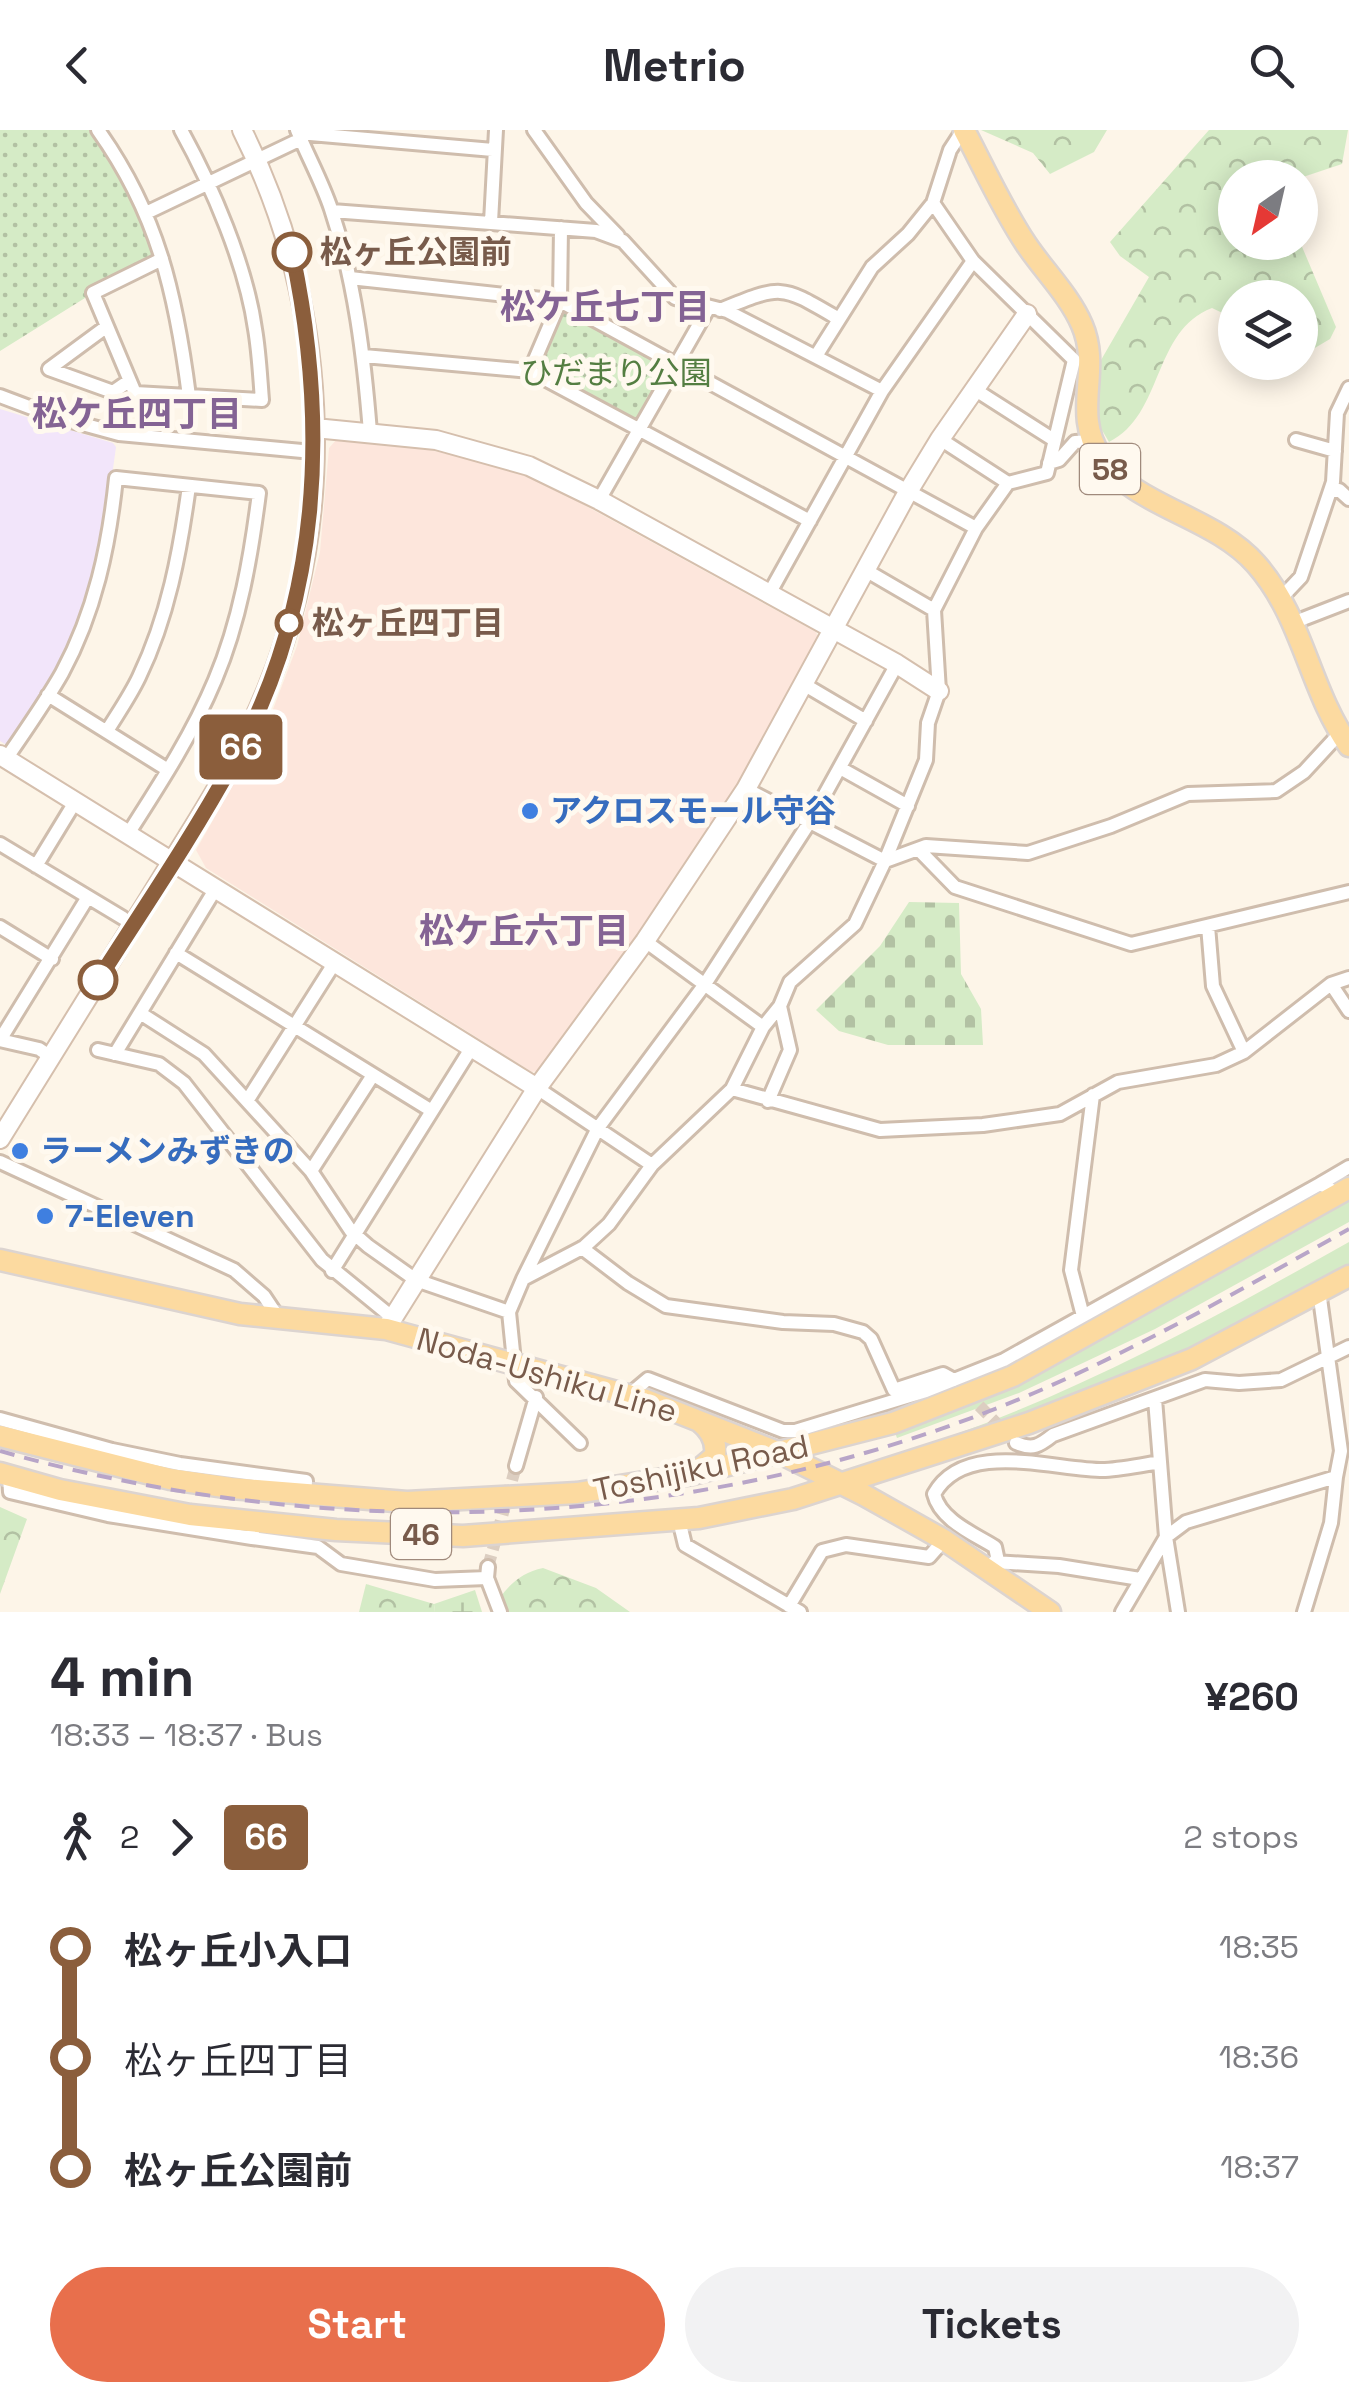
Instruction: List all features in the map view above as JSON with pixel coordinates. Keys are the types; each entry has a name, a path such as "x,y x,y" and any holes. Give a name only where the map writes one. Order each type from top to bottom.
{"main road":[{"name":"58","path":"964,130 1013,224 1084,329 1090,361 1084,410 1092,441 1116,476 1232,542 1255,562 1282,597 1295,622 1315,680 1345,740"},
{"name":"Toshijiku Road","path":"0,1436 170,1479 407,1502 577,1494 692,1474 893,1422 1013,1376 1334,1190"},
{"name":"Noda-Ushiku Line","path":"0,1260 188,1304 278,1318 390,1323 688,1415 844,1484 989,1563 1050,1612"},
{"name":"Toshijiku Road","path":"5,1475 253,1530 463,1536 678,1520 793,1500 908,1464 1134,1383 1236,1337 1349,1276"},
{"path":"688,1415 702,1424 716,1446 714,1456 692,1474"},
{"path":"908,1464 898,1472 890,1489 896,1506 917,1524"}],"street":[{"path":"98,130 120,161 146,213 162,258 177,306 189,396"},
{"path":"162,258 93,293 136,393 262,400 255,326 230,238 209,183 181,130"},
{"path":"0,1139 235,760 269,686 285,638 307,542 314,392 292,252 242,130"},
{"path":"491,222 496,130"},
{"path":"534,130 586,204 675,298 715,308 882,391"},
{"path":"816,356 872,267 908,234 932,203 950,150 964,130"},
{"path":"146,213 257,160 299,134 493,150"},
{"path":"299,134 332,211 350,278 364,356 370,432"},
{"path":"523,1279 582,1248 609,1224 652,1165 732,1089 762,1027 780,1006 790,982 855,924 926,760 928,724 939,691 934,610 976,528 1008,483 1048,472 1074,360 974,261 932,203"},
{"path":"332,211 596,231 623,241"},
{"path":"530,371 560,301 561,228"},
{"path":"769,594 882,391 974,261"},
{"path":"350,278 560,301 976,528"},
{"path":"600,500 678,363 715,308 769,290 785,290 839,320"},
{"path":"98,1050 159,1064 184,1083 332,1271 390,1323 537,1088 645,941 746,789 940,439 1027,314"},
{"path":"106,327 49,369 113,392 130,381"},
{"path":"364,356 530,371 810,521"},
{"path":"1282,597 1301,577 1330,492 1338,413 1349,388"},
{"path":"974,389 1054,440"},
{"path":"0,396 119,434 302,451"},
{"path":"314,428 436,440 529,466 600,500 939,691"},
{"path":"940,439 1008,483"},
{"path":"1296,440 1335,450"},
{"path":"1049,463 1059,460 1076,442 1092,441"},
{"path":"128,834 168,770 216,677 250,562 259,493 116,478 110,537 102,569 71,654 48,695 3,757 472,1047 652,1165"},
{"path":"107,731 139,678 165,608 180,554 189,486"},
{"path":"1330,492 1339,490 1349,499"},
{"path":"867,571 934,610"},
{"path":"1295,622 1349,601"},
{"path":"580,1443 516,1381 509,1312 598,1128 705,984 810,824 897,664"},
{"path":"805,685 866,721"},
{"path":"48,695 168,770"},
{"path":"746,789 885,861 926,846 1028,853 1111,826 1188,794 1276,790 1345,740"},
{"path":"840,768 908,806"},
{"path":"36,866 74,802"},
{"path":"0,844 123,918"},
{"path":"918,848 955,887 1131,944 1349,892"},
{"path":"115,1054 216,888"},
{"path":"51,1057 39,1049 0,1040 88,897"},
{"path":"1208,926 1213,986 1244,1052"},
{"path":"0,927 52,959"},
{"path":"645,941 762,1027"},
{"path":"176,953 432,1112"},
{"path":"247,1101 334,962"},
{"path":"732,1089 880,1130 983,1125 1060,1114 1118,1082 1216,1064 1244,1052 1331,984 1349,978"},
{"path":"1331,984 1349,1011"},
{"path":"768,1101 790,1050 780,1006"},
{"path":"0,1008 14,1018"},
{"path":"140,1013 204,1054 311,1171 355,1235 416,1280 509,1312"},
{"path":"332,1271 472,1047"},
{"path":"311,1171 373,1075"},
{"path":"1082,1316 1071,1270 1093,1095"},
{"path":"0,1162 234,1270 264,1296 278,1318"},
{"path":"628,1395 648,1379 783,1431 795,1431 1004,1360 1082,1316 1334,1190 1349,1167"},
{"path":"582,1248 666,1306 783,1322 834,1324 863,1332 894,1390 943,1374 954,1380"},
{"path":"1304,1612 1341,1469 1319,1292"},
{"path":"1016,1443 1038,1447 1053,1435 1205,1380 1281,1380 1349,1347"},
{"path":"516,1466 536,1397"},
{"path":"1154,1399 1166,1536 1178,1612"},
{"path":"0,1418 129,1454 306,1480 305,1494"},
{"path":"1140,1579 1059,1566 989,1563 995,1547 942,1512 934,1494 949,1478 969,1468 1006,1460 1104,1470 1160,1462"},
{"path":"1122,1612 1166,1536 1186,1522 1341,1469"},
{"path":"678,1520 685,1545 795,1609 822,1551 846,1545 929,1556 944,1540"},
{"path":"253,1530 318,1547 341,1564 436,1580 488,1572 500,1612"}],"shaded area":[{"path":"0,409 116,447 103,541 85,608 54,673 8,746 0,741"},
{"path":"338,438 413,446 503,467 553,488 816,632 819,641 723,810 538,1071 532,1072 206,868 196,850 267,725 297,646 320,552 329,448"}],"green space":[{"path":"0,130 98,130 162,259 93,293 0,351"},
{"path":"981,130 1107,130 1094,152 1050,174 1033,153"},
{"path":"1209,130 1348,130 1342,164 1318,172 1318,160 1218,160 1218,260 1308,260 1316,280 1218,280 1218,311 1212,308 1193,319 1178,335 1140,413 1109,442 1096,420 1097,367 1149,277 1120,256 1110,242"},
{"path":"1318,284 1336,327 1330,339 1318,346"},
{"name":"ひだまり公園","path":"560,301 678,363 640,430 530,371"},
{"path":"909,902 959,903 961,974 981,1009 983,1045 888,1045 839,1031 816,1010 880,946"},
{"path":"1349,1197 1349,1222 1155,1329 1019,1393 897,1438 894,1430"},
{"path":"1349,1242 1349,1272 1228,1338 904,1459 902,1452 1019,1410 1131,1359"},
{"path":"0,1507 27,1519 0,1594"},
{"path":"543,1568 596,1588 630,1612 491,1612 512,1584"},
{"path":"366,1584 434,1604 435,1612 359,1612"},
{"path":"475,1590 482,1612 435,1612 434,1604"}],"tunnel":[{"path":"954,1380 1007,1434"},
{"path":"488,1567 516,1466"}],"railway":[{"path":"0,1451 129,1482 259,1502 391,1511 522,1510 653,1498 782,1474 910,1439 1034,1393 1154,1336 1349,1229"}],"bus line":[{"name":"66","path":"98,980 235,760 269,686 285,638 307,542 314,458 314,392 292,252"}],"place":[{"name":"松ヶ丘公園前","path":"292,252"},
{"name":"松ヶ丘四丁目","path":"289,623"},
{"name":"アクロスモール守谷","path":"530,811"},
{"name":"ラーメンみずきの","path":"20,1151"},
{"name":"7-Eleven","path":"45,1216"}],"district":[{"name":"松ケ丘七丁目","path":"605,307"},
{"name":"松ケ丘四丁目","path":"137,414"},
{"name":"松ケ丘六丁目","path":"524,931"}]}
